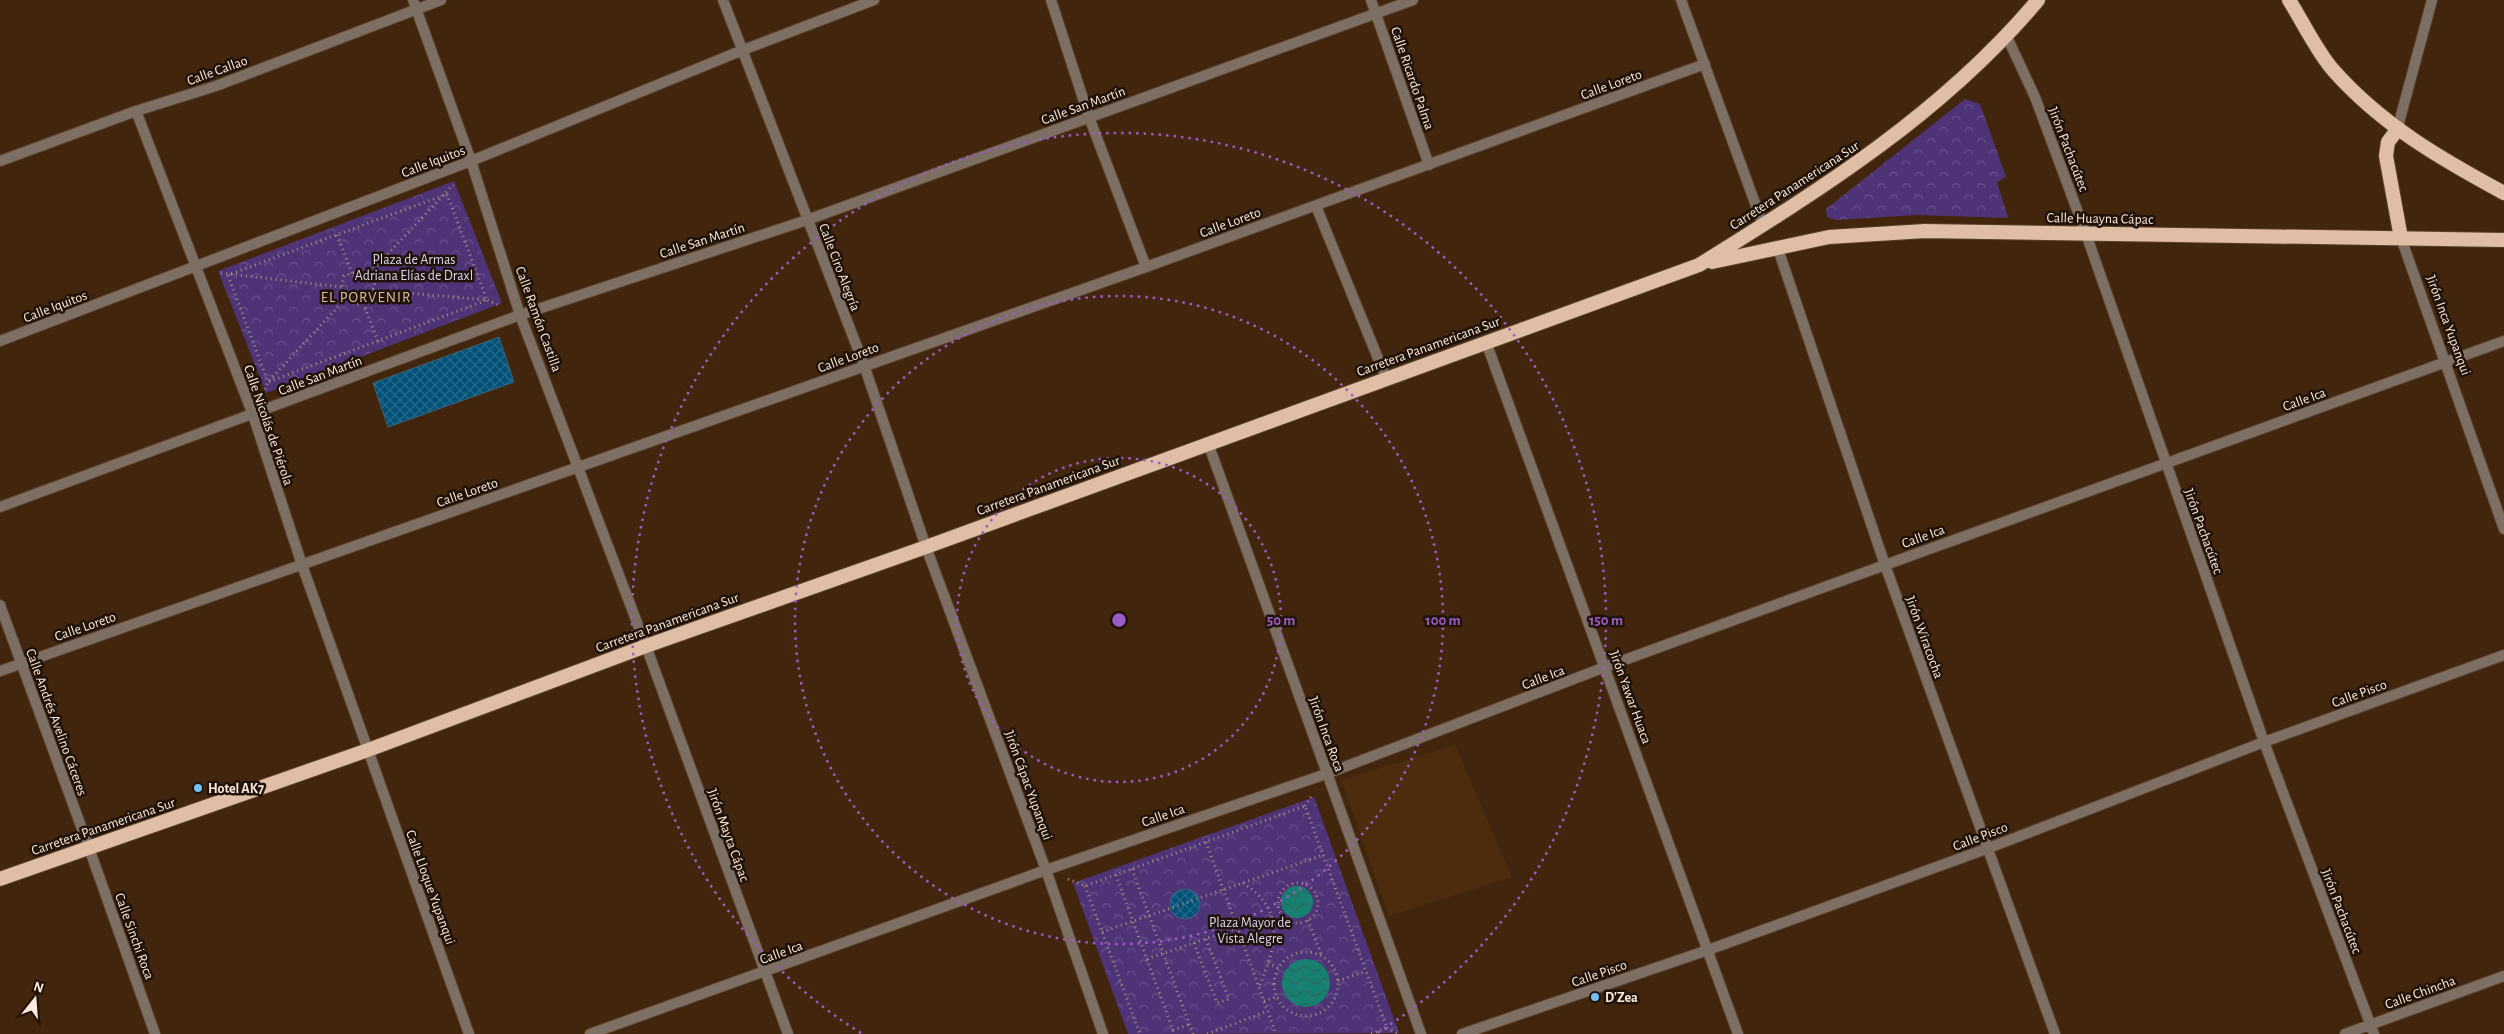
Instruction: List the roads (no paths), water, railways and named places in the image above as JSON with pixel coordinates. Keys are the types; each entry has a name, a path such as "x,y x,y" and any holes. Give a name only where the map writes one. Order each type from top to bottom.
{"highway":[{"name":"Carretera Panamericana Sur","path":"0,879 368,750 646,646 926,547 1699,265 1811,196 1894,137 2007,37 2038,0"},
{"path":"2289,0 2333,70 2397,130 2504,193"},
{"name":"Jirón Inca Yupanqui","path":"2397,130 2388,142 2386,156 2401,238"},
{"name":"Calle Huayna Cápac","path":"1699,265 1778,246 1829,237 1925,231 2504,240"}],"street":[{"name":"Calle Callao","path":"0,161 136,112 216,86 414,5 441,0"},
{"name":"Calle Ciro Alegría","path":"723,0 864,366 926,547"},
{"name":"Calle Iquitos","path":"0,341 472,161 743,50 874,0"},
{"path":"1051,0 1089,117 1146,267"},
{"name":"Calle Ricardo Palma","path":"1371,0 1429,165"},
{"name":"Calle San Martín","path":"0,507 520,315 807,220 1413,0"},
{"path":"1681,0 1763,225"},
{"path":"2397,130 2432,0"},
{"name":"Calle Ramón Castilla","path":"414,5 472,161 520,315 646,646"},
{"name":"Jirón Pachacútec","path":"2007,37 2035,97 2086,234 2165,464 2264,742 2372,1030"},
{"name":"Calle Loreto","path":"0,671 1146,267 1704,64"},
{"name":"Calle Nicolás de Piérola","path":"136,112 253,415 302,565 368,750"},
{"path":"1316,206 1386,378"},
{"name":"Jirón Inca Yupanqui","path":"2401,238 2504,529"},
{"name":"Jirón Wiracocha","path":"1778,246 1885,565 2055,1034"},
{"name":"Calle Ica","path":"590,1034 1046,870 1326,774 1605,667 2504,341"},
{"name":"Jirón Yawar Huaca","path":"1486,342 1738,1034"},
{"name":"Jirón Inca Roca","path":"1208,443 1421,1034"},
{"name":"Jirón Cápac Yupanqui","path":"926,547 1046,870 1103,1034"},
{"name":"Calle Andrés Avelino Cáceres","path":"0,605 89,848"},
{"name":"Jirón Mayta Cápac","path":"646,646 788,1034"},
{"name":"Calle Pisco","path":"1462,1034 1708,950 1986,848 2264,742 2504,655"},
{"name":"Calle Lloque Yupanqui","path":"368,750 468,1034"},
{"name":"Calle Sinchi Roca","path":"89,848 155,1034"},
{"name":"Calle Chincha","path":"2346,1034 2372,1030 2504,976"}],"water":[{"path":"1297,886 1309,890 1313,902 1309,914 1297,918 1285,914 1281,902 1285,890"},
{"path":"1306,959 1315,961 1323,966 1328,974 1330,983 1328,992 1323,1000 1315,1005 1306,1007 1297,1005 1289,1000 1284,992 1282,983 1284,974 1289,966 1297,961"}],"place":[{"name":"Hotel AK7","path":"198,788"},
{"name":"D'Zea","path":"1595,997"}],"district":[{"name":"EL PORVENIR","path":"366,297"}],"park label":[{"name":"Plaza de Armas Adriana Elías de Draxl","path":"414,268"},
{"name":"Plaza Mayor de Vista Alegre","path":"1250,930"}]}
